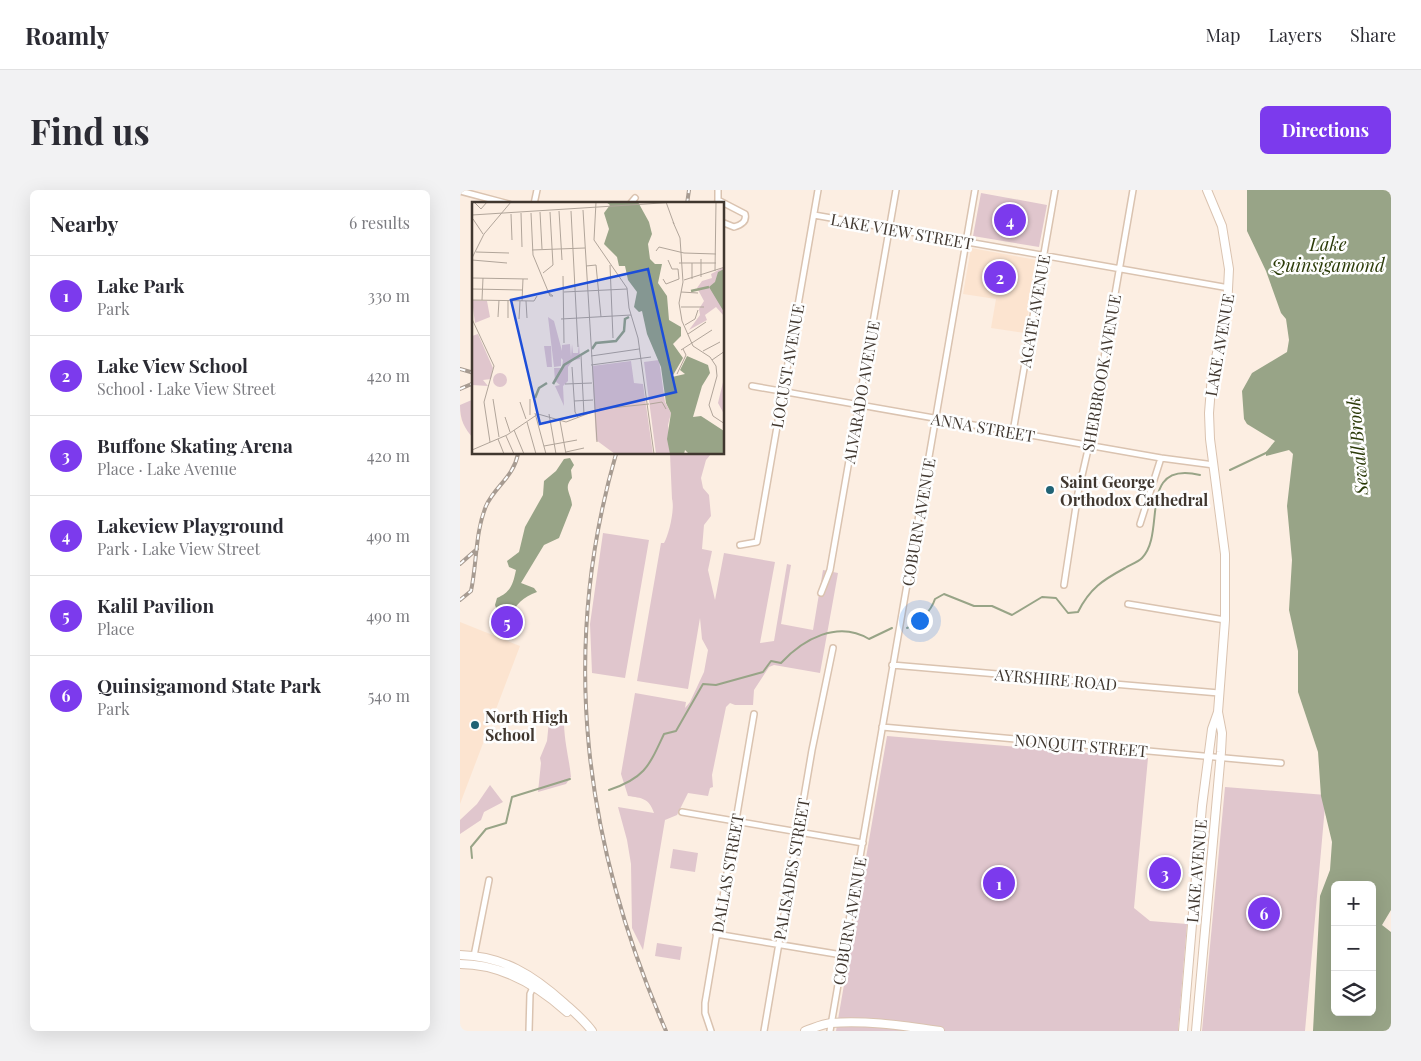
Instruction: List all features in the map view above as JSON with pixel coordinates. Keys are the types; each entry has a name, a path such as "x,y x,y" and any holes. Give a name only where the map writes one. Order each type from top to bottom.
{"main road":[{"name":"LAKE AVENUE","path":"1183,1031 1202,806 1212,729 1218,712 1226,620 1225,554 1210,432 1210,394 1216,350 1226,314 1229,288 1224,236 1208,190"},
{"name":"LAKE AVENUE","path":"1196,1031 1221,758 1222,733 1218,712"},
{"path":"460,955 474,956 508,964 535,982 590,1031"},
{"path":"460,964 475,964 505,971 535,982"},
{"path":"805,1031 831,1027 885,1024 940,1031"}],"street":[{"path":"718,190 718,202"},
{"name":"LOCUST AVENUE","path":"740,545 757,542 818,190"},
{"name":"ALVARADO AVENUE","path":"821,592 830,570 896,190"},
{"name":"COBURN AVENUE","path":"831,1027 975,190"},
{"name":"AGATE AVENUE","path":"1013,432 1055,190"},
{"name":"SHERBROOK AVENUE","path":"1064,585 1078,494 1089,445 1132,190"},
{"path":"460,191 501,202"},
{"path":"632,202 635,198"},
{"path":"725,205 745,214 744,221 740,226 734,228 725,224"},
{"name":"LAKE VIEW STREET","path":"814,215 1119,269"},
{"path":"1119,269 1229,288"},
{"name":"ANNA STREET","path":"752,386 1160,458 1214,465"},
{"path":"1140,524 1160,458"},
{"path":"1128,604 1226,620"},
{"name":"PALISADES STREET","path":"764,1031 798,831 833,648"},
{"name":"AYRSHIRE ROAD","path":"892,665 1220,693"},
{"name":"DALLAS STREET","path":"711,1031 705,1013 705,1003 754,714"},
{"name":"NONQUIT STREET","path":"882,727 1281,763"},
{"path":"682,812 863,843"},
{"path":"474,956 489,880"},
{"path":"716,934 842,955"},
{"path":"529,1031 530,994 535,982"}],"shaded area":[{"path":"981,193 1047,205 1039,247 973,236"},
{"path":"971,248 1037,260 1025,333 991,328 996,299 963,294"},
{"path":"472,400 472,436 463,424 460,405"},
{"path":"670,455 710,455 706,460 701,478 703,488 709,495 711,516 704,525 702,549 712,551 708,570 715,600 724,553 775,562 760,643 774,641 787,564 791,565 781,624 813,630 823,570 838,573 820,673 774,665 769,667 754,690 753,705 735,705 730,703 726,707 712,775 713,787 710,788 708,796 688,793 677,815 665,820 643,950 632,928 631,864 618,807 654,813 650,804 644,800 628,796 621,774 635,693 686,702 685,708 690,702 704,672 708,650 702,639 700,618 688,689 637,681 661,543 664,543 670,528 672,499"},
{"path":"603,533 649,540 625,678 592,673 590,624"},
{"name":"North High School","path":"460,622 520,646 460,804"},
{"path":"557,720 564,725 571,777 566,784 538,792 540,758 547,741 549,721"},
{"path":"887,736 1148,758 1134,908 1150,921 1187,924 1178,1031 836,1031"},
{"path":"490,785 503,802 484,812 481,820 460,834 460,820 477,804"},
{"path":"1225,787 1326,795 1305,1031 1202,1031"},
{"path":"673,849 698,853 695,872 670,868"},
{"path":"657,943 682,947 680,960 655,956"}],"water":[{"name":"Lake Quinsigamond","path":"1247,190 1391,190 1391,910 1382,925 1391,932 1391,1031 1313,1031 1320,896 1330,870 1332,842 1321,796 1318,752 1298,692 1298,651 1289,610 1292,560 1287,506 1293,454 1289,450 1266,456 1266,452 1275,441 1247,424 1244,419 1242,391 1252,373 1287,352 1289,340 1286,319 1281,313 1266,271 1247,231"},
{"path":"570,458 574,465 571,470 572,478 568,485 572,505 559,538 544,545 521,583 534,588 537,592 524,599 517,605 510,617 504,619 499,616 495,605 497,598 502,596 511,587 514,579 516,570 509,567 507,561 519,552 525,527 543,495 544,481 556,471 564,459"}],"waterway":[{"path":"1230,470 1268,452"},
{"path":"907,628 920,620 931,608 935,599 944,594 974,606 992,606 1012,615 1042,597 1056,598 1068,613 1078,612 1092,591 1110,577 1142,558 1149,547 1153,532 1156,502 1160,488 1167,478 1180,473 1200,475"},
{"path":"609,790 631,781 644,770 664,734 676,731 703,684 716,685 763,672 771,661 781,663 800,646 822,635 845,631 869,639 892,628"},
{"path":"472,858 471,847 486,829 506,823 512,797 570,779"}],"railway":[{"path":"687,202 689,190"},
{"path":"460,369 472,372"},
{"path":"460,389 472,384"},
{"path":"460,600 471,591 482,516 490,499 508,476 518,455"},
{"path":"616,455 598,528 588,601 585,674 589,746 599,818 616,889 638,960 666,1031"},
{"path":"460,564 477,549"}],"place":[{"name":"Lakeview Playground","path":"1010,220"},
{"name":"Lake View School","path":"1000,277"},
{"name":"Saint George Orthodox Cathedral","path":"1050,490"},
{"name":"Kalil Pavilion","path":"507,622"},
{"name":"North High School","path":"475,725"},
{"name":"Buffone Skating Arena","path":"1165,873"},
{"name":"Lake Park","path":"999,883"},
{"name":"Quinsigamond State Park","path":"1264,913"}],"water label":[{"name":"Sewall Brook","path":"1357,446"}]}
